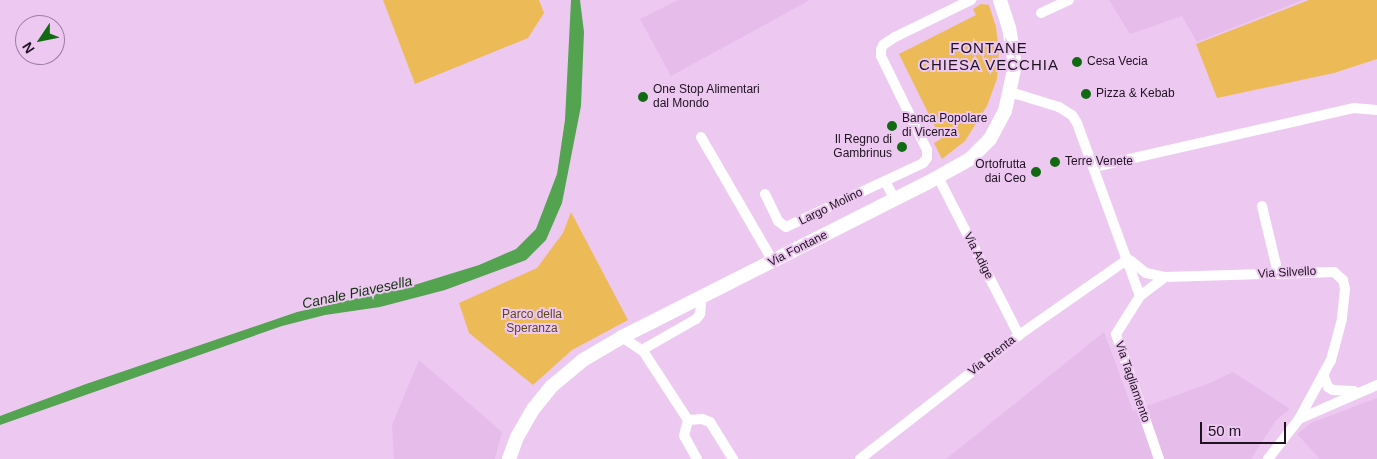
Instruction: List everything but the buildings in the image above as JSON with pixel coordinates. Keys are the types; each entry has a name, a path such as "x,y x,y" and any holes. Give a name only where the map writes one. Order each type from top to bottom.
{"street":[{"name":"Largo Molino","path":"765,194 778,221 786,227 923,163 927,158 927,150 881,56 883,45 971,0"},
{"name":"Via Fontane","path":"510,459 525,420 544,396 576,365 622,337 895,200 970,159 990,140 1005,111 1010,92 1015,65 1009,28 1000,0"},
{"path":"1042,13 1069,0"},
{"path":"1010,92 1059,107 1072,115 1094,167 1140,296"},
{"path":"1094,167 1354,108 1376,110"},
{"path":"701,137 773,261"},
{"name":"Via Adige","path":"938,177 1019,335"},
{"path":"885,181 895,200"},
{"path":"1262,206 1278,273"},
{"path":"1128,259 1146,273 1165,277"},
{"name":"Via Brenta","path":"860,459 1019,335 1128,259"},
{"name":"Via Silvello","path":"1165,277 1327,271 1334,272 1343,280 1345,289 1342,319 1331,360 1299,419 1268,459"},
{"name":"Via Tagliamento","path":"1160,459 1116,334 1140,296 1165,277"},
{"path":"643,351 696,319 700,314 701,304 698,298"},
{"path":"622,337 643,351 688,420 684,440 697,459"},
{"path":"1323,374 1325,382 1333,390 1344,392 1360,391"},
{"path":"1299,419 1377,385"},
{"path":"688,420 702,419 710,422 733,459"}],"shaded area":[{"path":"571,0 580,0 584,32 581,106 562,203 546,240 526,260 445,290 380,307 325,315 282,326 0,425 0,416 86,384 297,312 411,286 479,265 516,249 536,229 557,174 565,120"},
{"path":"678,0 810,0 671,76 640,19"},
{"path":"1109,0 1303,0 1197,42 1182,16 1130,34"},
{"path":"1104,332 1133,411 1210,383 1233,372 1290,409 1276,420 1251,459 946,459"},
{"path":"419,360 502,432 495,459 394,459 392,425"},
{"path":"1377,398 1377,459 1320,459 1297,434 1311,423"}],"green space":[{"path":"383,0 539,0 544,13 528,38 415,84"},
{"path":"1309,0 1377,0 1377,59 1334,73 1217,98 1196,44"},
{"path":"981,4 989,5 996,27 999,51 997,79 987,106 965,141 942,159 934,143 941,139 899,54 976,15 973,9"},
{"name":"Parco della Speranza","path":"571,212 628,320 572,350 533,385 469,333 459,303 537,268 563,233"}],"place":[{"name":"Cesa Vecia","path":"1077,62"},
{"name":"Pizza & Kebab","path":"1086,94"},
{"name":"One Stop Alimentari dal Mondo","path":"643,97"},
{"name":"Banca Popolare di Vicenza","path":"892,126"},
{"name":"Il Regno di Gambrinus","path":"902,147"},
{"name":"Terre Venete","path":"1055,162"},
{"name":"Ortofrutta dai Ceo","path":"1036,172"}],"district":[{"name":"FONTANE CHIESA VECCHIA","path":"989,56"}],"water label":[{"name":"Canale Piavesella","path":"357,292"}]}
